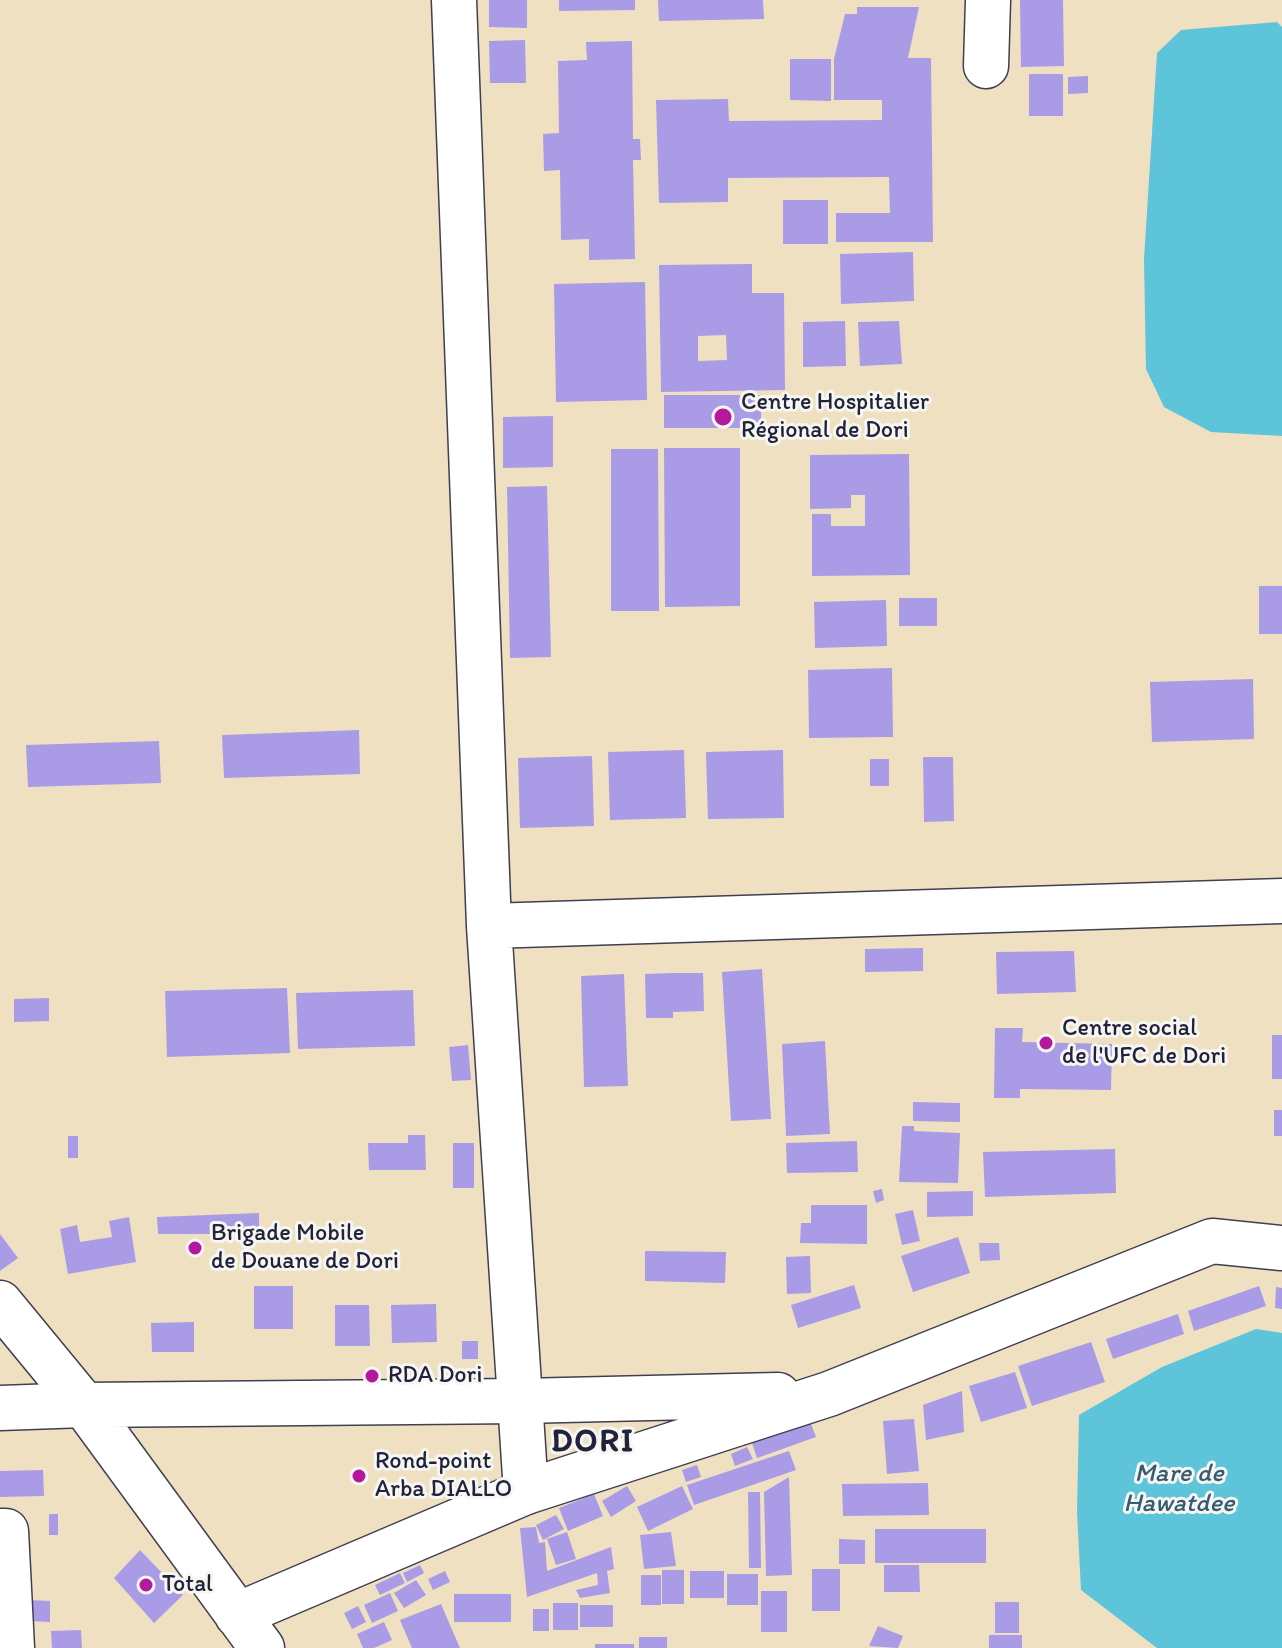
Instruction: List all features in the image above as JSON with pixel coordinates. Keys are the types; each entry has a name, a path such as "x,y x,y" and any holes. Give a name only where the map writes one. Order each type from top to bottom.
{"street":[{"path":"454,0 489,926 526,1492"},
{"path":"986,66 988,0"},
{"path":"489,926 1282,901"},
{"path":"0,1303 84,1405 249,1632 526,1492 829,1394 1212,1241 1282,1219"},
{"path":"1212,1241 1282,1248"},
{"path":"0,1408 829,1394"},
{"path":"0,1531 6,1531 12,1648"}],"water":[{"path":"1277,22 1282,27 1282,436 1211,432 1164,407 1146,369 1144,259 1157,53 1181,30"},
{"name":"Mare de Hawatdee","path":"1256,1329 1282,1333 1282,1648 1157,1648 1081,1590 1077,1512 1079,1415 1162,1367"}],"building":[{"path":"489,0 527,0 527,28 489,27"},
{"path":"559,0 635,0 635,10 559,11"},
{"path":"658,0 763,0 764,19 659,21"},
{"path":"1020,0 1063,0 1064,66 1021,67"},
{"path":"857,7 919,7 908,58 931,58 933,242 836,242 836,213 890,213 889,177 728,178 728,202 659,203 656,100 728,99 729,121 882,120 882,100 834,100 834,59 845,14 857,14"},
{"path":"525,40 526,83 490,83 489,41"},
{"path":"632,41 633,139 640,139 641,160 633,160 635,259 589,260 589,239 561,240 560,170 544,171 543,134 559,133 558,61 587,60 586,42"},
{"path":"790,59 831,59 831,101 790,100"},
{"path":"1029,74 1063,74 1063,116 1029,116"},
{"path":"1088,76 1088,93 1068,94 1068,77"},
{"path":"783,200 828,200 828,244 783,244"},
{"path":"913,252 914,301 841,304 840,254"},
{"path":"752,264 752,293 784,293 785,390 661,392 659,265","holes":["726,335 727,360 698,361 698,336"]},
{"path":"645,282 647,400 556,402 554,284"},
{"path":"845,321 846,366 803,367 803,322"},
{"path":"899,321 902,364 860,366 858,322"},
{"path":"664,395 761,395 761,428 664,428"},
{"path":"553,416 553,467 503,468 503,417"},
{"path":"664,448 740,448 740,606 665,607"},
{"path":"611,449 658,449 659,611 611,611"},
{"path":"909,454 910,575 812,576 812,514 831,514 831,526 865,526 865,495 851,495 851,508 810,509 810,455"},
{"path":"547,486 551,657 510,658 507,487"},
{"path":"1259,586 1282,586 1282,634 1259,634"},
{"path":"899,598 937,598 937,626 899,626"},
{"path":"886,600 887,646 815,648 814,602"},
{"path":"892,668 893,737 809,738 808,670"},
{"path":"1253,679 1254,739 1152,742 1150,682"},
{"path":"359,730 360,774 224,778 222,735"},
{"path":"159,741 161,783 28,787 26,745"},
{"path":"684,750 686,818 610,820 608,752"},
{"path":"783,750 784,818 708,819 706,752"},
{"path":"592,756 594,826 520,828 518,758"},
{"path":"923,757 953,757 954,821 924,822"},
{"path":"870,759 889,759 889,786 870,786"},
{"path":"923,948 923,971 865,972 865,949"},
{"path":"1074,951 1076,992 997,994 996,952"},
{"path":"762,969 771,1119 731,1121 722,972"},
{"path":"703,973 704,1011 673,1012 673,1018 646,1018 645,974"},
{"path":"624,974 628,1086 584,1087 581,976"},
{"path":"287,988 290,1053 167,1057 165,991"},
{"path":"413,990 415,1046 298,1049 296,993"},
{"path":"49,998 49,1021 14,1022 14,999"},
{"path":"995,1028 1023,1028 1022,1042 1112,1044 1111,1090 1020,1089 1020,1098 994,1098"},
{"path":"1272,1035 1282,1035 1282,1079 1272,1079"},
{"path":"825,1041 830,1134 786,1136 782,1044"},
{"path":"468,1045 471,1080 452,1081 449,1047"},
{"path":"913,1102 960,1103 960,1122 913,1121"},
{"path":"1274,1110 1282,1110 1282,1136 1274,1136"},
{"path":"902,1126 914,1126 914,1131 960,1133 958,1183 899,1182"},
{"path":"408,1135 425,1135 426,1170 369,1170 368,1143 408,1143"},
{"path":"68,1136 78,1136 78,1158 68,1158"},
{"path":"857,1141 858,1172 787,1173 786,1143"},
{"path":"453,1143 474,1143 474,1188 453,1188"},
{"path":"1115,1149 1116,1193 985,1197 983,1152"},
{"path":"882,1189 884,1200 876,1203 873,1191"},
{"path":"973,1191 973,1216 927,1217 927,1192"},
{"path":"811,1205 867,1205 867,1244 800,1243 801,1223 811,1223"},
{"path":"913,1210 920,1241 902,1245 895,1214"},
{"path":"259,1213 259,1234 158,1234 157,1217"},
{"path":"129,1217 136,1262 68,1274 60,1229 77,1225 80,1242 112,1237 109,1221"},
{"path":"0,1234 18,1258 0,1271"},
{"path":"958,1237 970,1273 913,1292 901,1256"},
{"path":"979,1243 999,1243 1000,1260 980,1261"},
{"path":"645,1251 726,1252 725,1283 645,1281"},
{"path":"810,1256 811,1293 787,1294 786,1257"},
{"path":"854,1285 861,1308 798,1328 791,1305"},
{"path":"254,1286 293,1286 293,1329 254,1329"},
{"path":"1259,1286 1266,1306 1194,1331 1188,1311"},
{"path":"1276,1287 1282,1288 1282,1309 1275,1308"},
{"path":"436,1304 437,1342 392,1343 391,1305"},
{"path":"335,1305 369,1305 370,1346 335,1346"},
{"path":"1178,1314 1184,1334 1113,1359 1106,1339"},
{"path":"194,1322 194,1352 152,1352 151,1323"},
{"path":"462,1341 478,1341 478,1359 462,1359"},
{"path":"1091,1342 1105,1382 1032,1406 1018,1366"},
{"path":"1015,1372 1027,1408 981,1422 969,1386"},
{"path":"962,1391 964,1432 926,1440 923,1405"},
{"path":"914,1419 919,1471 887,1474 883,1421"},
{"path":"810,1421 816,1437 757,1458 752,1443"},
{"path":"747,1447 753,1459 735,1466 731,1454"},
{"path":"789,1451 796,1470 694,1505 687,1485"},
{"path":"697,1465 701,1477 686,1482 682,1470"},
{"path":"43,1470 44,1496 0,1497 0,1471"},
{"path":"789,1477 792,1575 766,1576 764,1492"},
{"path":"928,1483 929,1515 843,1516 842,1484"},
{"path":"627,1486 636,1501 611,1517 602,1501"},
{"path":"682,1486 693,1509 648,1531 637,1507"},
{"path":"748,1492 760,1492 761,1568 749,1568"},
{"path":"594,1494 603,1516 568,1531 559,1508"},
{"path":"49,1514 58,1514 58,1535 49,1535"},
{"path":"556,1515 564,1529 543,1540 536,1525"},
{"path":"536,1527 539,1543 545,1542 547,1571 611,1547 614,1569 607,1571 610,1593 580,1598 576,1590 598,1585 597,1573 527,1597 520,1528"},
{"path":"875,1529 986,1529 986,1563 875,1563"},
{"path":"567,1532 576,1559 556,1565 547,1539"},
{"path":"671,1532 676,1566 644,1569 640,1535"},
{"path":"839,1539 865,1540 865,1564 839,1564"},
{"path":"140,1550 183,1595 154,1623 114,1578"},
{"path":"420,1565 424,1573 407,1582 403,1573"},
{"path":"884,1565 919,1565 920,1592 884,1592"},
{"path":"812,1569 840,1569 840,1611 812,1611"},
{"path":"662,1570 684,1570 684,1604 662,1604"},
{"path":"445,1571 450,1582 433,1590 428,1579"},
{"path":"690,1571 724,1571 724,1598 690,1598"},
{"path":"400,1573 405,1583 380,1595 375,1585"},
{"path":"727,1574 758,1574 758,1605 727,1605"},
{"path":"641,1575 661,1575 661,1605 641,1605"},
{"path":"416,1580 426,1595 404,1608 394,1593"},
{"path":"761,1591 787,1591 787,1632 761,1632"},
{"path":"390,1593 398,1611 372,1623 364,1605"},
{"path":"454,1594 511,1594 511,1622 454,1622"},
{"path":"30,1600 50,1601 50,1622 29,1621"},
{"path":"995,1602 1019,1602 1019,1633 995,1633"},
{"path":"553,1603 578,1603 578,1630 553,1630"},
{"path":"441,1604 460,1648 412,1648 400,1620"},
{"path":"580,1605 613,1605 613,1627 580,1627"},
{"path":"358,1606 366,1622 352,1629 344,1613"},
{"path":"533,1609 549,1609 549,1631 533,1631"},
{"path":"384,1622 392,1640 374,1648 363,1648 357,1634"},
{"path":"878,1626 903,1636 898,1648 869,1646"},
{"path":"81,1630 82,1648 52,1648 51,1631"},
{"path":"989,1635 1022,1635 1022,1648 989,1648"},
{"path":"639,1637 667,1637 667,1648 639,1648"},
{"path":"595,1644 634,1644 634,1648 595,1648"}],"place":[{"name":"Centre Hospitalier Régional de Dori","path":"723,417"},
{"name":"Centre social de l'UFC de Dori","path":"1046,1043"},
{"name":"Brigade Mobile de Douane de Dori","path":"195,1248"},
{"name":"RDA Dori","path":"372,1376"},
{"name":"Rond-point Arba DIALLO","path":"359,1476"},
{"name":"Total","path":"146,1585"}],"district":[{"name":"DORI","path":"593,1443"}]}
